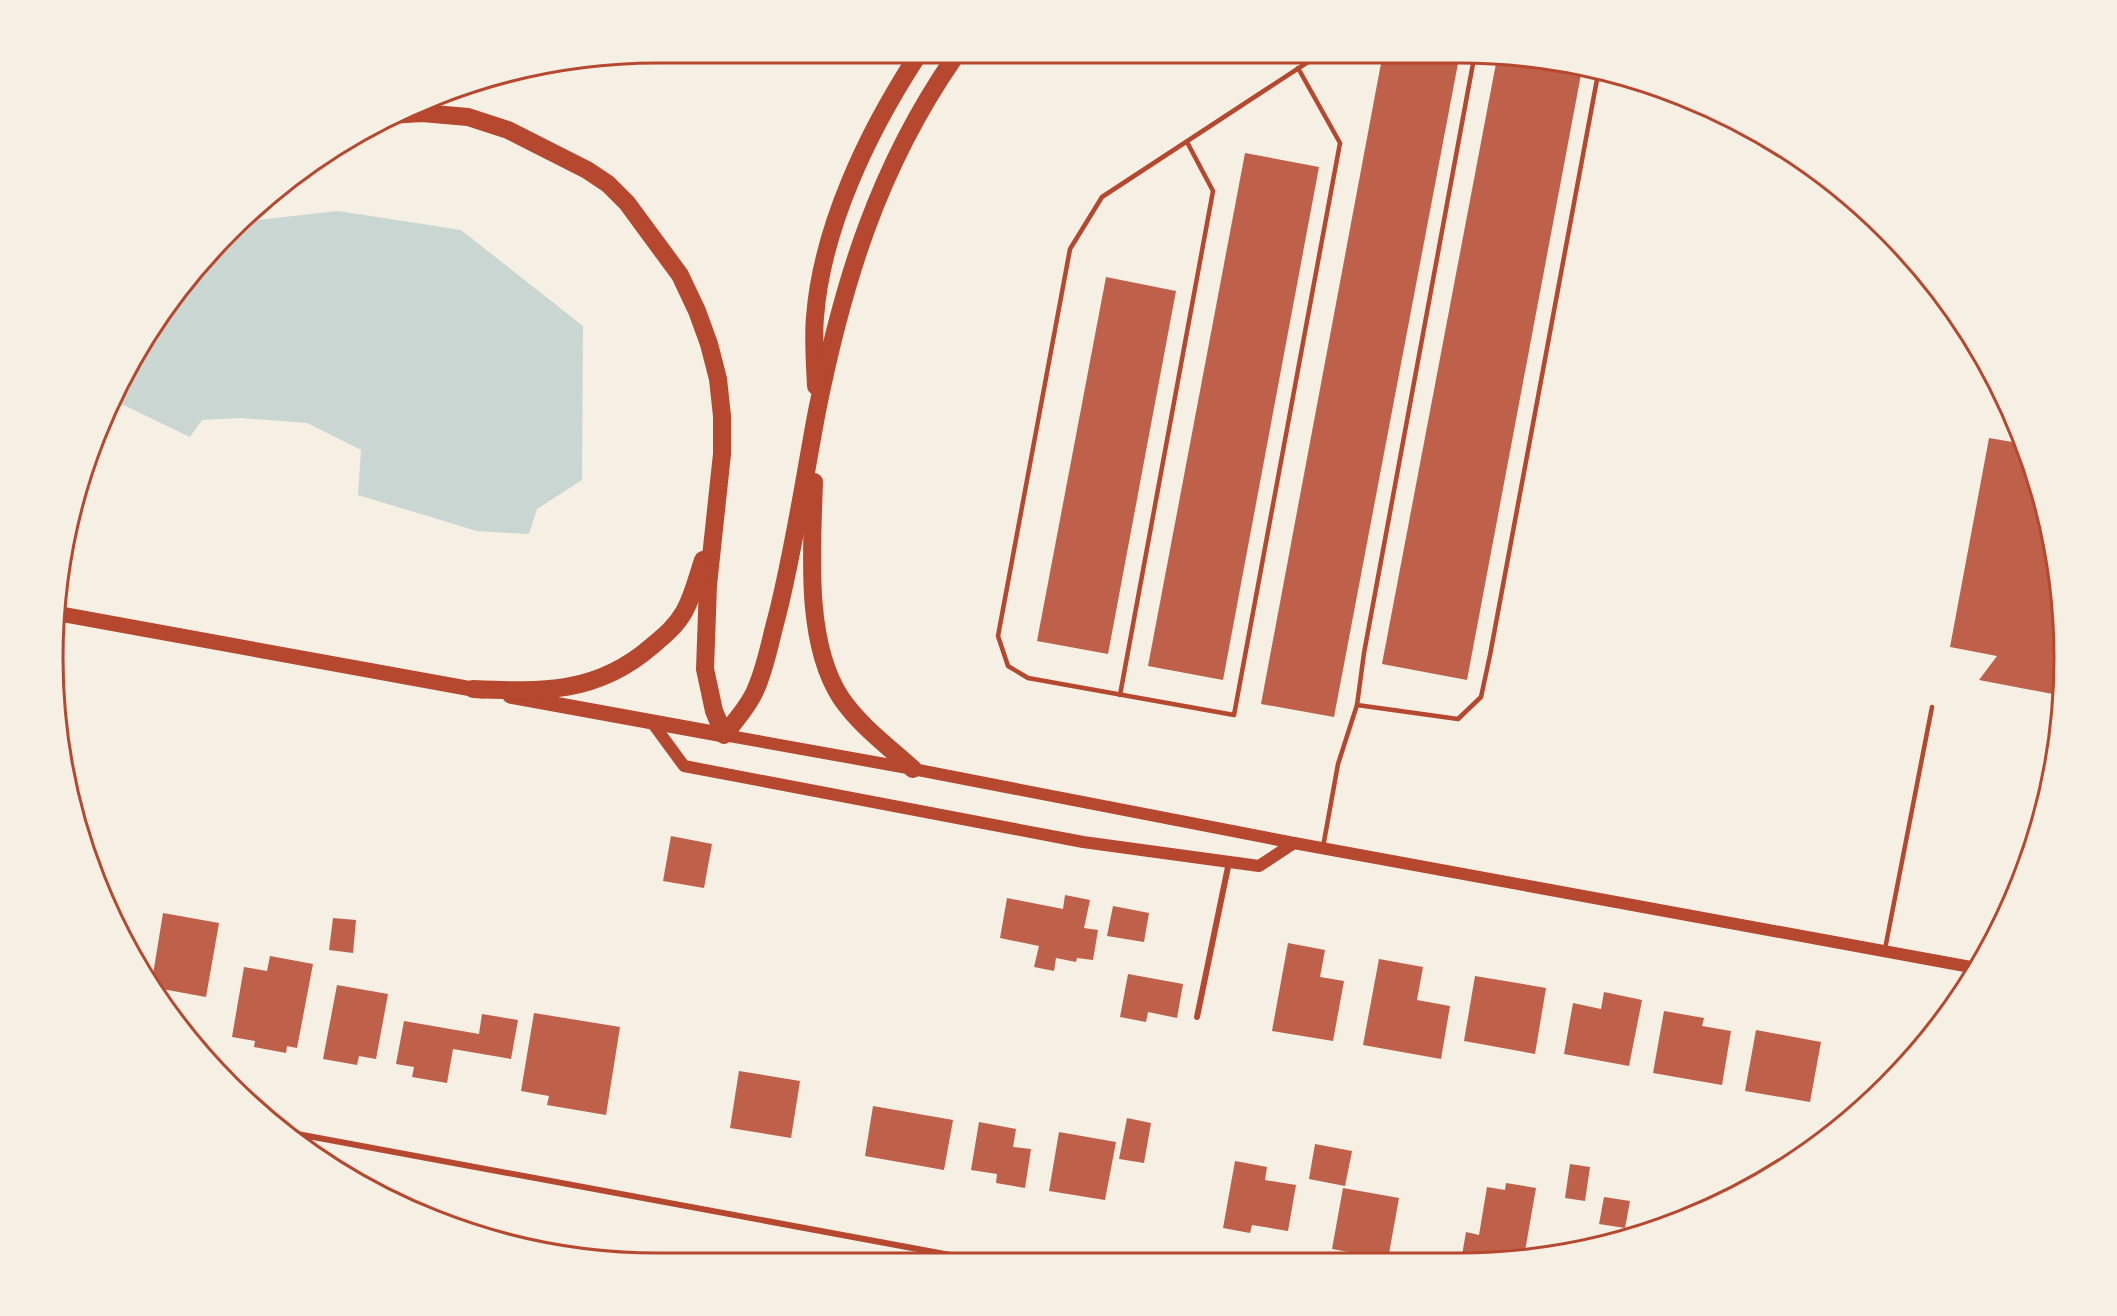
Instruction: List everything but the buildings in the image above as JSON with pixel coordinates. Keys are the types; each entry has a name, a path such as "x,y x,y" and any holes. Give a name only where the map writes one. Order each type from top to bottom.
{"highway":[{"path":"913,63 871,137 853,174 821,276 815,316 814,349 817,412 813,556 817,637 827,673 842,699 865,726 913,769"},
{"path":"419,113 468,117 508,130 588,170 608,184 627,203 680,276 697,311 709,344 718,378 722,416 722,454 708,585 705,669 714,711 723,735 743,712 763,672 790,564 817,412 840,310 863,233 899,148 936,83 950,63"},
{"path":"473,689 530,691 577,685 601,679 635,661 670,631 683,615 691,598 714,524"}],"main road":[{"path":"64,615 913,769 1294,843 1968,966"},
{"path":"651,722 684,766 1083,842 1259,866 1294,843"}],"street":[{"path":"1197,1017 1229,862"},
{"path":"303,1135 938,1253"}],"lane":[{"path":"1298,69 1340,143 1234,715 1028,678 1008,666 998,636 1070,249 1102,197 1307,63"},
{"path":"1323,847 1338,764 1357,705 1368,630 1473,63"},
{"path":"1357,705 1458,719 1480,697 1490,655 1597,79"},
{"path":"1120,695 1213,191 1187,142"},
{"path":"1885,951 1932,707"}],"shaded area":[{"path":"338,211 461,230 583,326 582,480 537,509 529,534 477,531 358,495 361,450 307,423 241,418 202,420 190,437 120,403 163,327 186,296 237,237 257,220"}]}
